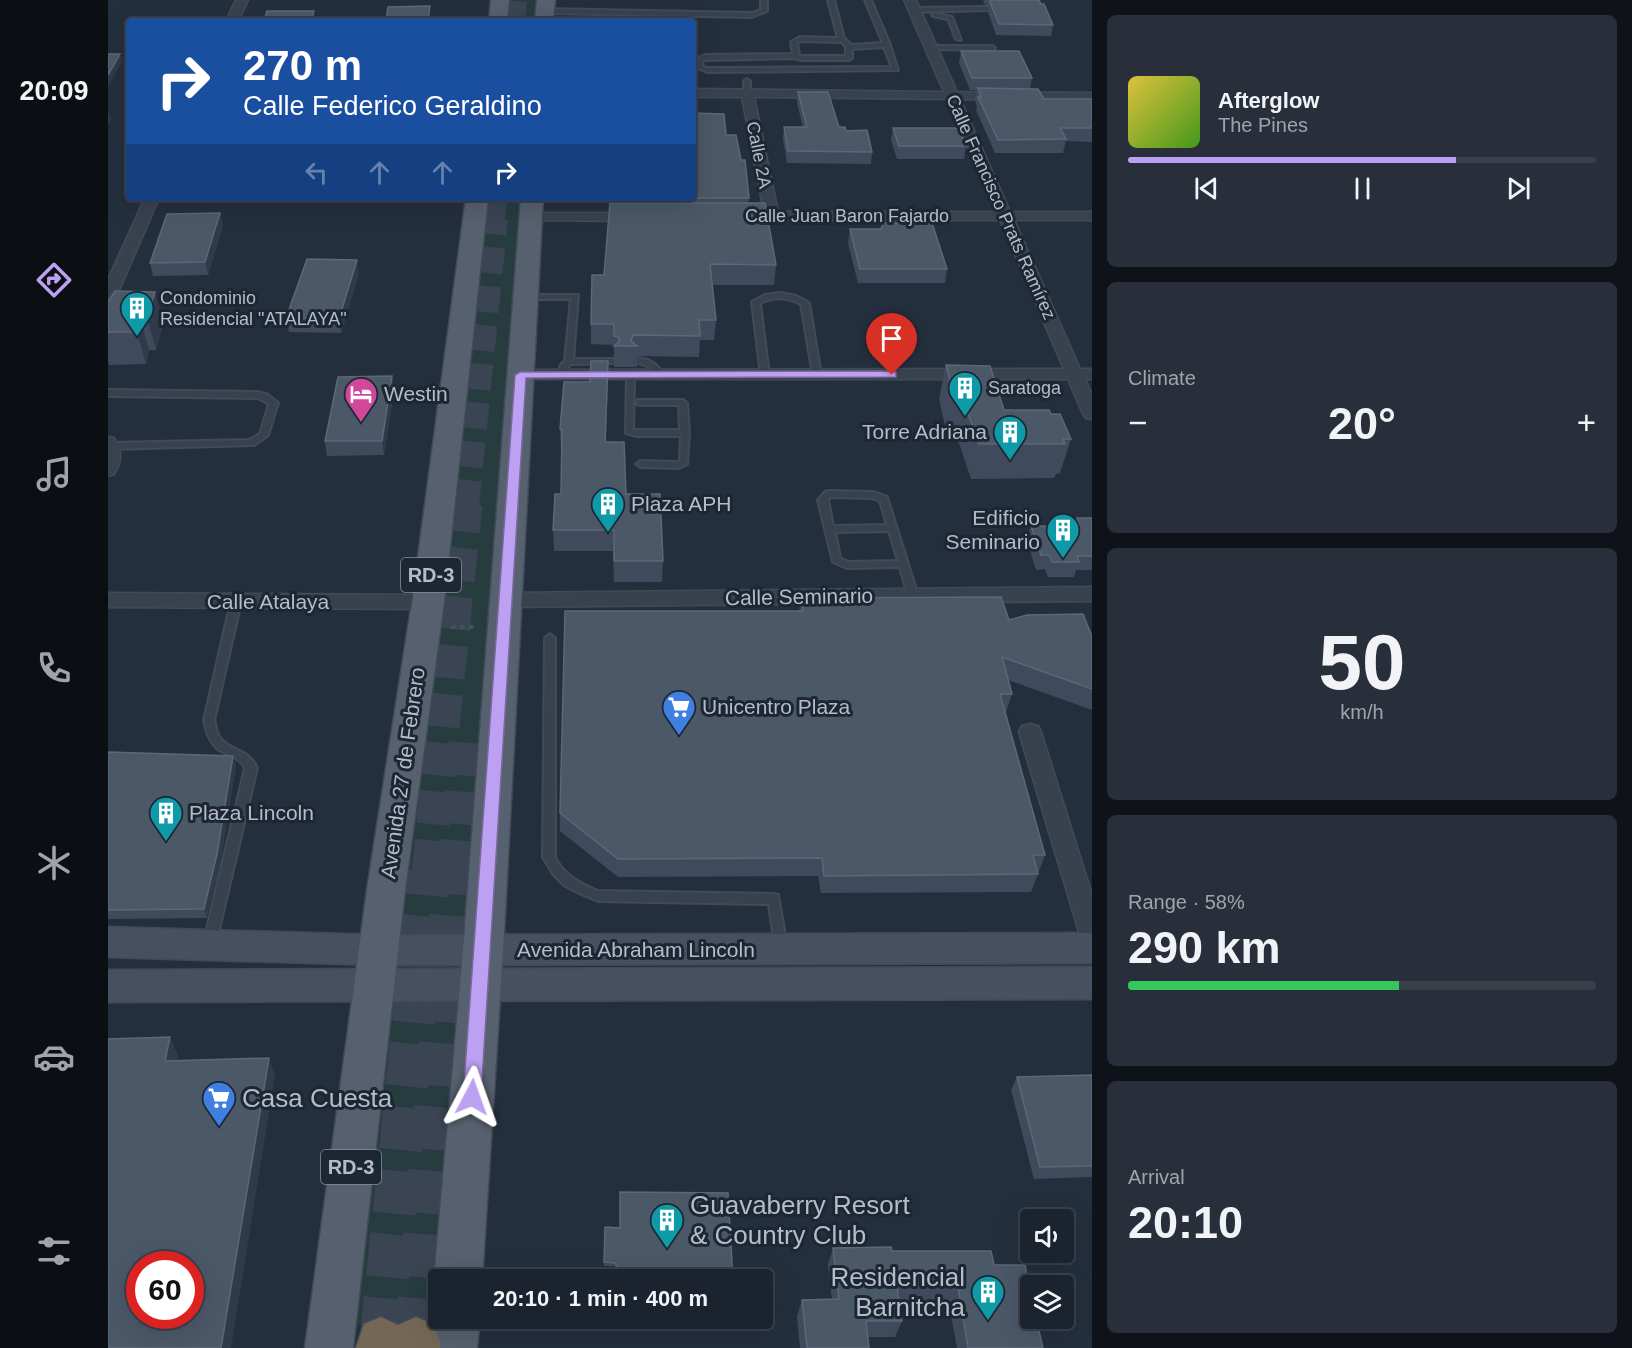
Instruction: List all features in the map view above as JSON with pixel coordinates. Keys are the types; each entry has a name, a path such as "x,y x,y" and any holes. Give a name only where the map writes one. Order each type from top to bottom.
{"main road":[{"path":"498,18 500,0"},
{"name":"Avenida 27 de Febrero","path":"330,1348 376,968 426,614 477,201"},
{"path":"459,1269 482,968 531,207"},
{"name":"Avenida Abraham Lincoln","path":"108,942 210,945 376,968"},
{"name":"Avenida Abraham Lincoln","path":"482,968 781,950 1092,948"},
{"name":"Avenida Abraham Lincoln","path":"108,986 376,968 482,968 1092,983"}],"street":[{"path":"233,18 242,0"},
{"name":"Calle Francisco Prats Ramírez","path":"913,8 1092,414"},
{"path":"696,93 747,87 952,96 1092,97"},
{"name":"Calle 2A","path":"747,87 772,216"},
{"path":"108,297 151,201"},
{"path":"531,207 645,217"},
{"name":"Calle Juan Baron Fajardo","path":"726,216 1092,216"},
{"path":"520,375 566,369 633,368 660,375 1092,375"},
{"path":"108,470 112,452 109,444"},
{"name":"Calle Seminario","path":"505,613 913,596 1092,594"},
{"name":"Calle Atalaya","path":"108,600 236,602 426,614"},
{"path":"1030,732 1092,935"}],"lane":[{"path":"545,11 752,15 764,11 764,0"},
{"path":"831,0 841,39"},
{"path":"796,56 794,42 796,40 841,39 846,41 849,47 847,58 796,56 705,57 699,59 700,68 708,70 896,69 868,0"},
{"path":"913,8 987,9"},
{"path":"913,8 946,16 959,39"},
{"path":"849,47 887,45"},
{"path":"931,48 992,48"},
{"path":"765,375 756,302 763,298 779,296 795,297 805,303 817,375"},
{"path":"526,297 575,297 566,369 614,361"},
{"path":"633,368 629,431 685,433"},
{"path":"108,393 258,395 274,403 264,435 251,443 109,444"},
{"path":"640,402 683,403 685,433 684,462 679,465 640,464"},
{"path":"904,564 840,563 836,560 823,500 828,494 880,495 884,499 904,564 913,596"},
{"path":"829,529 893,528"},
{"path":"210,945 251,768 246,759 219,746 213,739 209,720 236,602"},
{"path":"550,638 549,857 553,868 581,890 598,897 774,899 781,950"}],"path":[{"path":"426,614 505,613"}],"green space":[{"path":"504,0 541,0 540,18 502,18"},
{"path":"483,201 527,201 439,1269 428,1269 428,1321 348,1325"}],"building":[{"path":"991,0 1039,0 1041,4 1044,4 1053,25 999,24"},
{"path":"430,6 428,18 386,18 388,7"},
{"path":"267,11 314,11 312,18 265,18"},
{"path":"961,51 1019,51 1032,78 972,78"},
{"path":"108,54 120,54 108,75"},
{"path":"978,88 1038,89 1044,99 1092,99 1092,128 1060,128 1066,139 998,140 978,97 981,97"},
{"path":"798,92 828,92 839,127 845,127 846,131 867,130 872,152 788,151 784,127 807,127"},
{"path":"696,113 724,114 726,135 736,135 741,160 745,160 749,198 696,198"},
{"path":"893,128 959,128 966,146 899,146"},
{"path":"610,203 765,203 776,265 710,264 716,320 699,320 700,336 633,335 631,341 637,346 614,346 619,342 619,337 614,336 614,324 591,324 592,275 604,275"},
{"path":"220,213 205,262 150,263 167,214"},
{"path":"883,223 932,223 947,269 860,269 850,229 881,229"},
{"path":"307,259 357,260 339,319 286,318"},
{"path":"115,291 155,292 147,318 140,318 137,332 108,332 108,302"},
{"path":"591,361 608,361 605,442 624,442 626,494 660,494 663,561 614,561 614,530 553,530 555,494 561,494 562,430 560,429 564,382 590,382"},
{"path":"946,365 990,366 1004,410 1049,410 1051,414 1060,414 1071,439 1063,439 1065,444 979,444 963,400 955,400"},
{"name":"Westin","path":"392,376 382,441 325,441 338,377"},
{"path":"1077,518 1092,518 1092,556 1077,556 1079,562 1052,562 1049,555 1041,555 1031,526 1080,526"},
{"path":"1001,597 1009,620 1027,615 1083,614 1092,634 1092,689 1002,657 1012,694 1000,694 1045,855 1033,855 1038,874 824,876 822,858 618,859 560,813 565,611 803,611 801,598"},
{"name":"Plaza Lincoln","path":"108,752 233,756 217,854 204,909 108,910"},
{"path":"170,1037 165,1061 269,1058 221,1348 108,1348 108,1039"},
{"path":"1092,1075 1092,1166 1040,1167 1017,1077"},
{"name":"Guavaberry Resort & Country Club","path":"620,1192 728,1193 732,1269 616,1269 616,1263 604,1262 605,1227 620,1228"},
{"path":"891,1247 892,1251 991,1251 994,1265 1025,1265 1027,1275 1020,1275 1020,1329 1039,1329 1043,1348 968,1348 958,1287 897,1287 902,1321 866,1321 869,1348 807,1348 802,1300 839,1299 833,1248"}],"tunnel":[{"path":"515,18 517,0"},
{"path":"495,221 497,201"},
{"path":"466,506 495,219"},
{"path":"428,873 466,504"},
{"path":"454,873 466,730"},
{"path":"381,1341 429,872"},
{"path":"416,1341 454,872"}],"place":[{"name":"Condominio Residencial \"ATALAYA\"","path":"137,337"},
{"name":"Saratoga","path":"965,417"},
{"name":"Westin","path":"361,423"},
{"name":"Torre Adriana","path":"1010,461"},
{"name":"Plaza APH","path":"608,533"},
{"name":"Edificio Seminario","path":"1063,559"},
{"name":"Unicentro Plaza","path":"679,736"},
{"name":"Plaza Lincoln","path":"166,842"},
{"name":"Casa Cuesta","path":"219,1127"},
{"name":"Guavaberry Resort & Country Club","path":"667,1249"},
{"name":"Residencial Barnitcha","path":"988,1321"}],"route":[{"path":"472,1097 520,375 892,375"}]}
